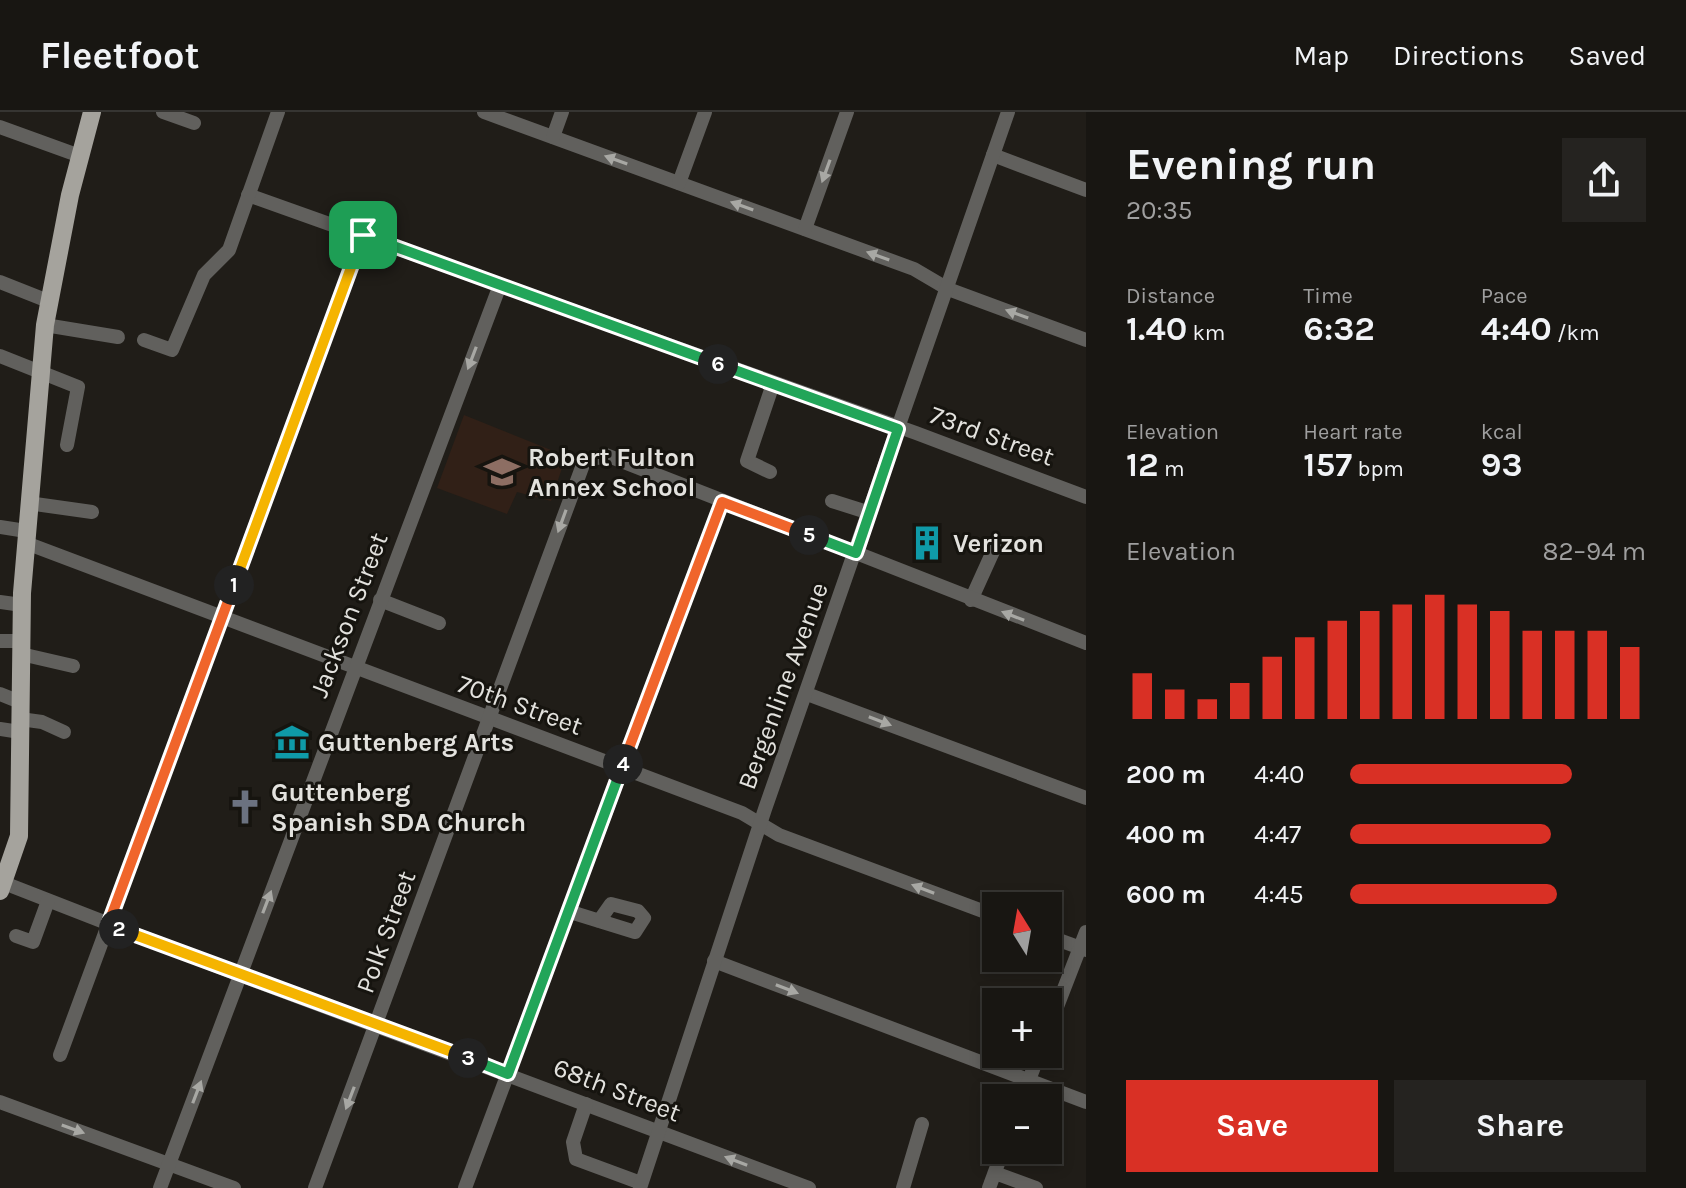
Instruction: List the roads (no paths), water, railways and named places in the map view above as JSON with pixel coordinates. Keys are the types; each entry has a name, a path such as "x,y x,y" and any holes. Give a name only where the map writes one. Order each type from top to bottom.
{"main road":[{"path":"2,887 19,836 22,605 45,325 92,112"}],"street":[{"path":"163,112 194,123"},
{"path":"144,340 172,350 204,275 229,250 278,112"},
{"path":"484,112 914,269 948,289 1086,340"},
{"path":"553,137 562,112"},
{"path":"679,183 705,112"},
{"path":"805,229 847,112"},
{"name":"Bergenline Avenue","path":"640,1185 760,823 1008,112"},
{"path":"0,127 80,156"},
{"path":"993,155 1086,190"},
{"name":"73rd Street","path":"248,195 1086,497"},
{"path":"60,1055 363,235"},
{"path":"0,282 48,301"},
{"name":"Jackson Street","path":"160,1188 500,285"},
{"path":"45,325 118,337"},
{"path":"0,356 80,389 67,445"},
{"path":"770,472 747,461 773,384"},
{"name":"Polk Street","path":"315,1188 584,462 606,455 722,502"},
{"path":"832,501 870,513"},
{"path":"465,1188 722,502 1086,643"},
{"path":"28,503 92,512"},
{"name":"70th Street","path":"0,527 222,618 622,767 760,823 779,835 982,911"},
{"path":"971,600 995,547"},
{"path":"380,600 439,623"},
{"path":"0,602 22,605"},
{"path":"0,641 73,666"},
{"path":"0,694 20,718"},
{"path":"807,694 1086,798"},
{"path":"0,729 20,718 42,722 64,732"},
{"name":"68th Street","path":"2,887 48,901 809,1188"},
{"path":"16,936 33,942 48,901"},
{"path":"568,911 599,921"},
{"path":"1062,997 1086,932"},
{"path":"1062,941 1082,949"},
{"path":"714,961 1086,1102"},
{"path":"1028,1084 1034,1068"},
{"path":"0,1102 234,1188"},
{"path":"586,1104 573,1142 576,1159 640,1185"},
{"path":"903,1188 922,1124"},
{"path":"989,1188 998,1164"},
{"path":"995,1173 1036,1188"}],"place":[{"name":"Robert Fulton Annex School","path":"502,472"},
{"name":"Verizon","path":"927,543"},
{"name":"Guttenberg Arts","path":"292,742"},
{"name":"Guttenberg Spanish SDA Church","path":"245,807"}]}
